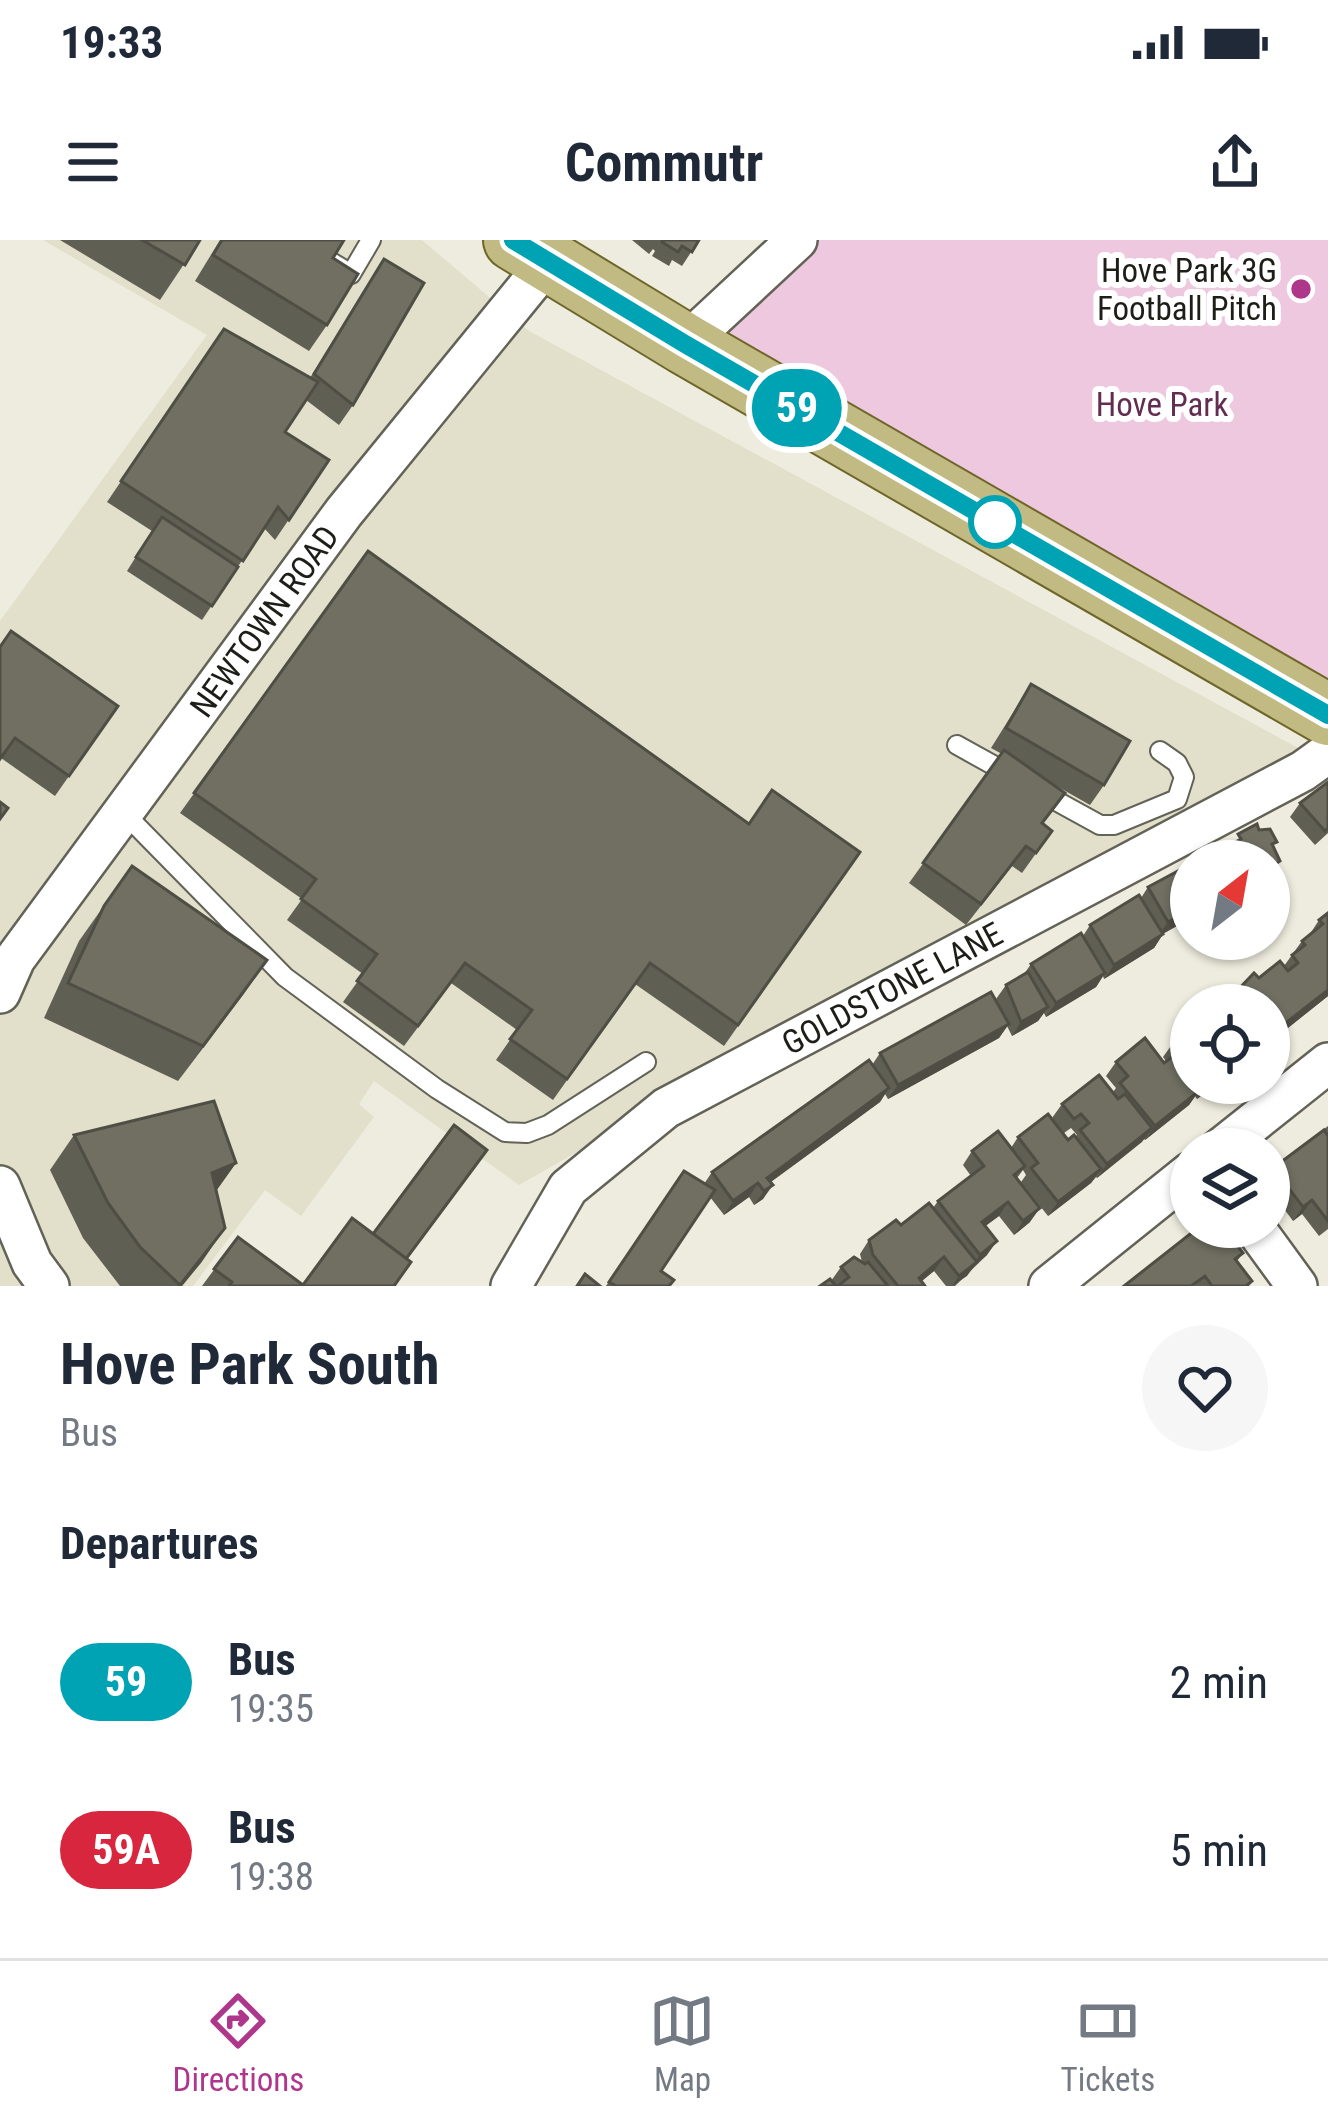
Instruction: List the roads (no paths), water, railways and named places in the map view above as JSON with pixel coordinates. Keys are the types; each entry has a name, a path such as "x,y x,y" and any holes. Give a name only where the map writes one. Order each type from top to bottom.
{"main road":[{"path":"531,251 1328,715"}],"street":[{"path":"685,344 797,240"},
{"name":"NEWTOWN ROAD","path":"0,993 15,958 531,251"},
{"name":"GOLDSTONE LANE","path":"512,1286 568,1187 666,1108 1282,782 1328,753"},
{"path":"1247,1128 1328,1064"},
{"path":"0,1186 32,1263 49,1286"},
{"path":"1048,1286 1170,1189"},
{"path":"1270,1248 1298,1286"}],"lane":[{"path":"295,240 351,274 371,240"},
{"path":"957,745 1100,826 1114,826 1177,799 1184,777 1177,763 1160,751"},
{"path":"124,813 285,977 437,1090 505,1132 526,1133 548,1125 646,1062"}],"place":[{"name":"Hove Park 3G Football Pitch","path":"1301,289"}],"park label":[{"name":"Hove Park","path":"1162,404"}]}
